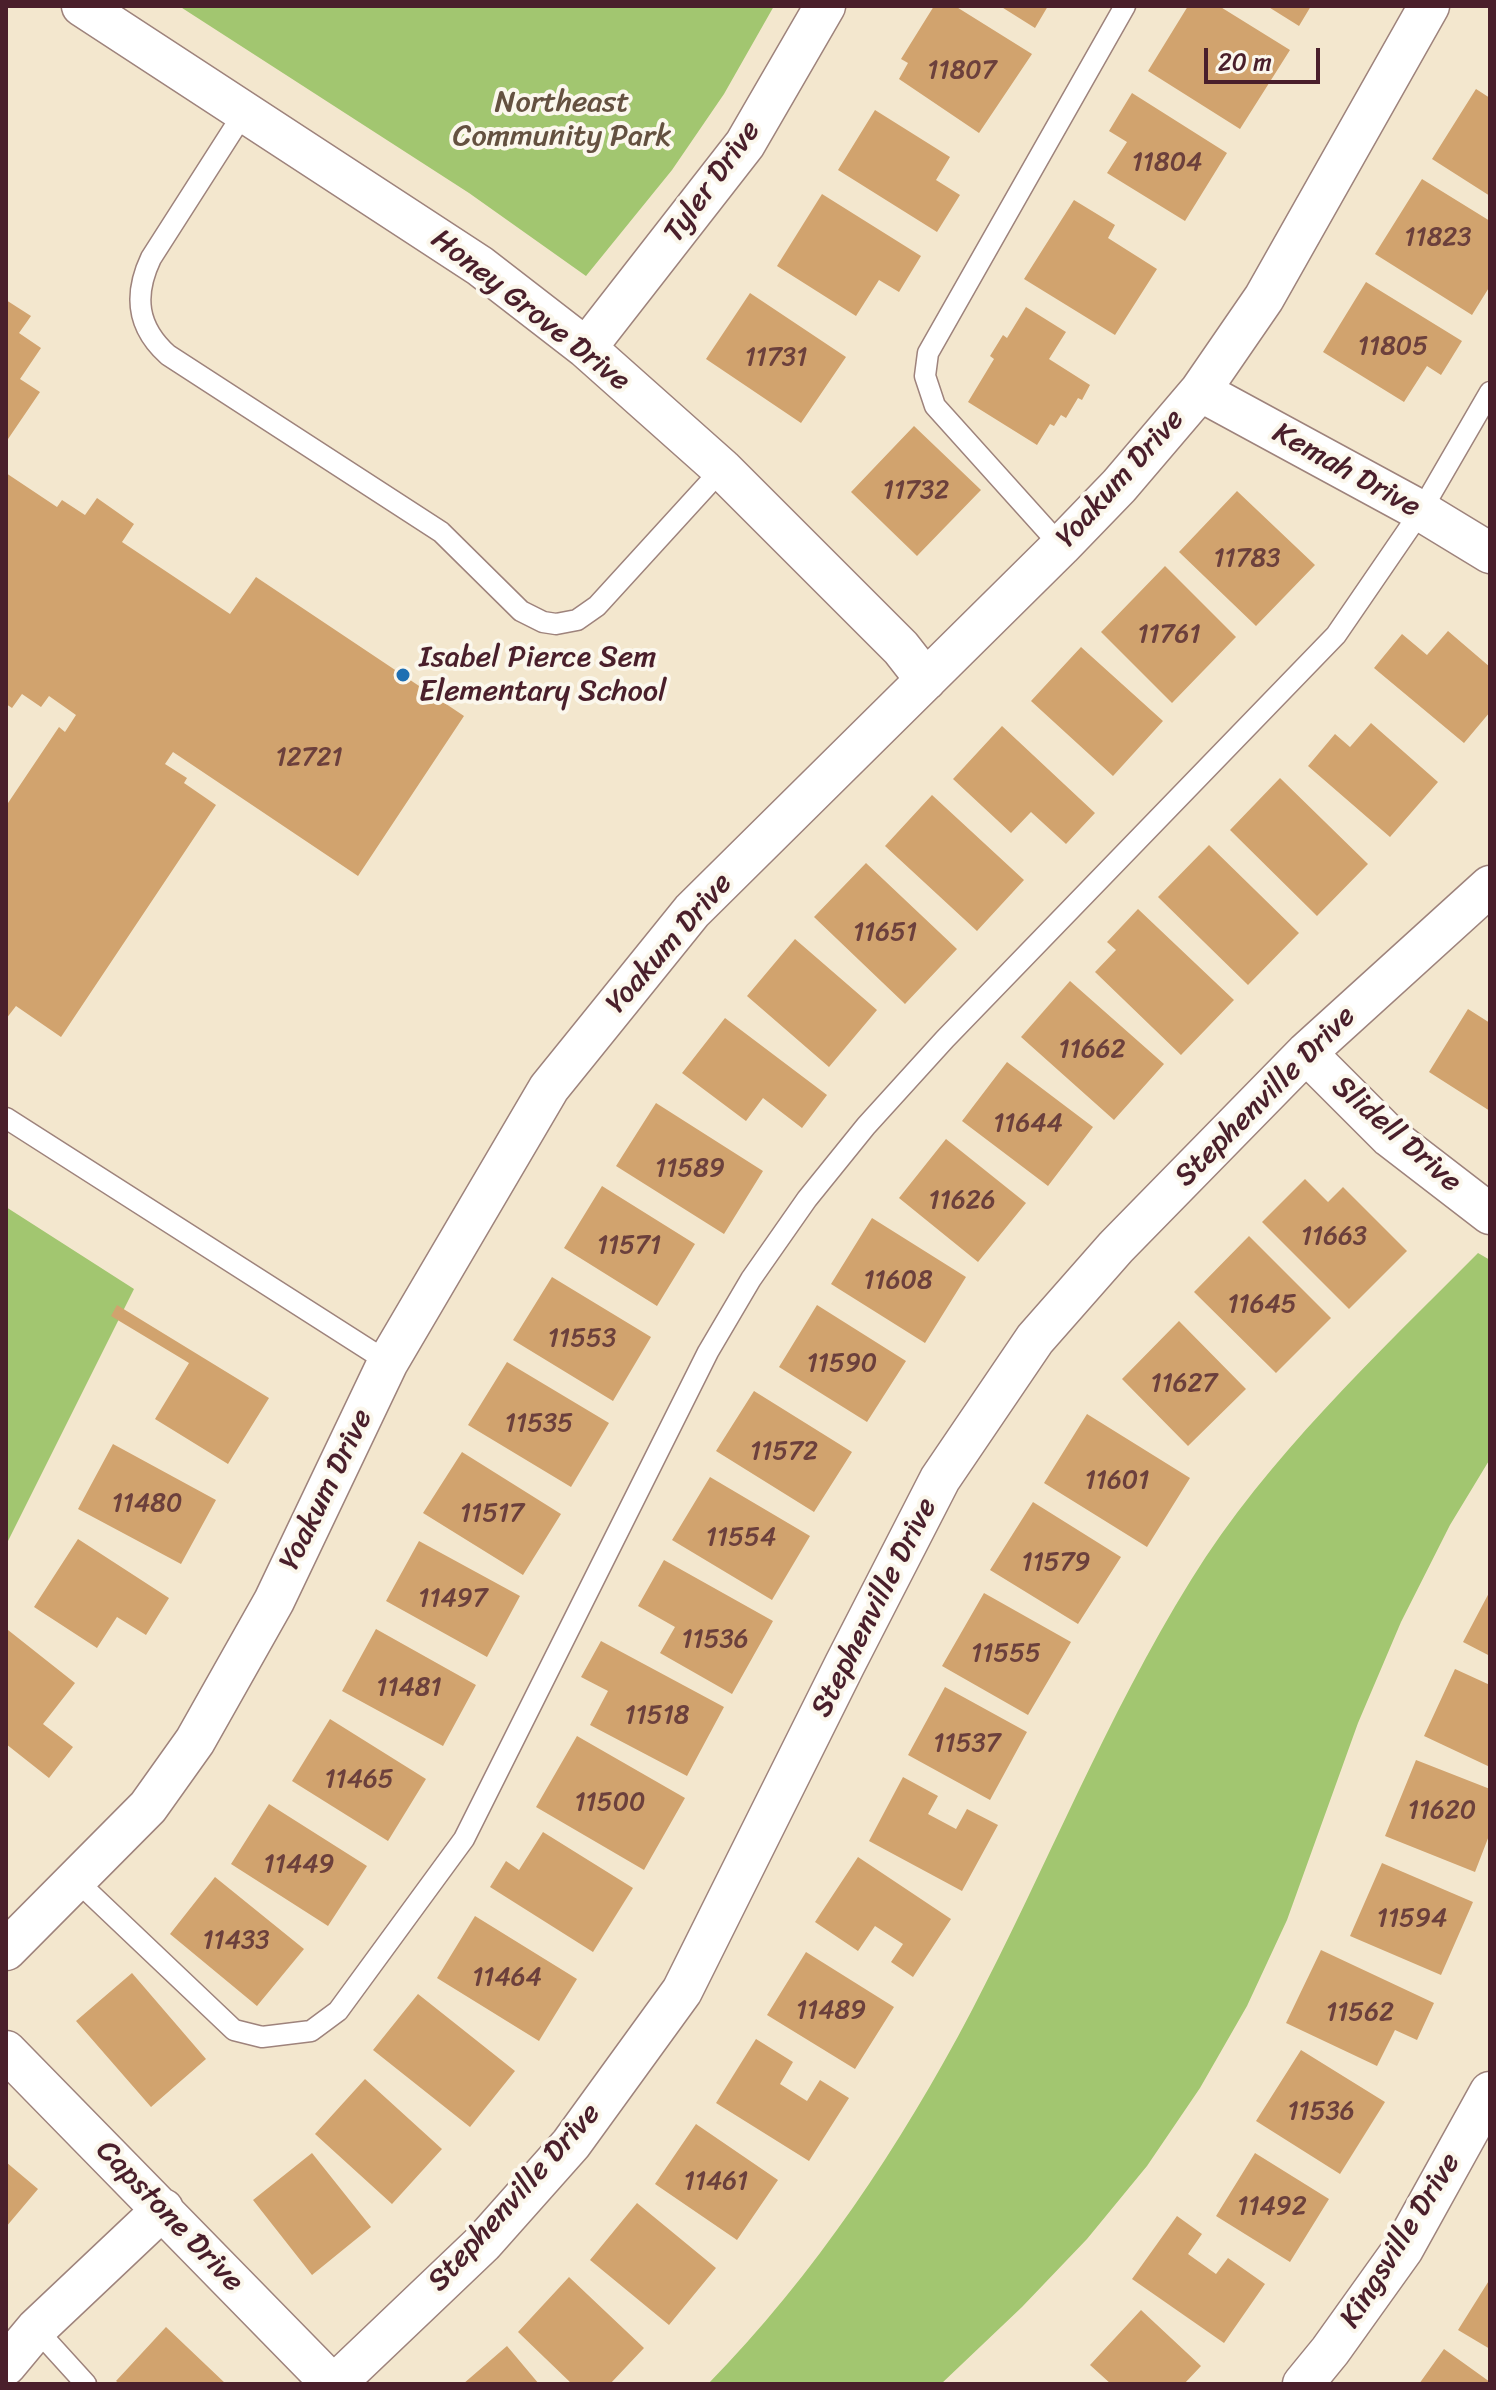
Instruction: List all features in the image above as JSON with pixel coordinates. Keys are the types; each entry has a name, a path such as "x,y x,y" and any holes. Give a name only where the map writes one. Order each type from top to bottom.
{"street":[{"name":"Honey Grove Drive","path":"82,6 480,266 586,348 722,469 901,648 926,680"},
{"name":"Tyler Drive","path":"586,348 745,144 825,6"},
{"name":"Yoakum Drive","path":"6,1950 148,1807 195,1741 274,1601 388,1362 549,1088 692,911 1061,546 1119,486 1200,391 1264,298 1429,6"},
{"name":"Kemah Drive","path":"1200,391 1421,511 1490,553"},
{"name":"Stephenville Drive","path":"333,2384 483,2243 561,2155 682,1991 940,1479 1035,1339 1116,1247 1306,1053 1490,886"},
{"name":"Slidell Drive","path":"1306,1053 1390,1137 1490,1214"},
{"name":"Capstone Drive","path":"6,2051 333,2384"},
{"name":"Kingsville Drive","path":"1303,2384 1403,2249 1490,2092"},
{"path":"6,2365 36,2329 163,2209"}],"lane":[{"path":"1061,546 935,406 925,376 928,353 933,343 1125,6"},
{"path":"245,111 151,258 141,281 143,321 156,343 168,355 441,532 521,611 543,622 556,624 577,620 597,606 722,469"},
{"path":"77,1881 234,2030 262,2037 311,2031 338,2011 464,1839 708,1352 751,1279 807,1199 866,1126 945,1039 1336,635 1421,511 1490,392"},
{"path":"6,1118 388,1362"},
{"path":"36,2329 86,2384"}],"green space":[{"name":"Northeast Community Park","path":"179,6 774,6 724,94 672,170 586,276 469,193"},
{"path":"6,1207 134,1289 6,1545"},
{"path":"1478,1253 1490,1260 1490,1459 1450,1525 1401,1622 1358,1723 1287,1920 1247,2006 1200,2088 1147,2166 1087,2239 1022,2307 941,2384 708,2384 784,2299 819,2254 885,2160 915,2111 971,2012 1131,1685 1191,1580 1221,1535 1254,1491 1325,1409"}],"building":[{"path":"934,6 955,6 1032,54 979,133 899,79 908,63 901,59"},
{"path":"1000,6 1048,6 1035,28"},
{"path":"1188,6 1219,6 1290,50 1240,129 1148,71"},
{"path":"1267,6 1311,6 1299,26"},
{"path":"1476,89 1490,98 1490,196 1432,159"},
{"path":"1132,93 1227,153 1185,221 1107,173 1127,142 1109,131"},
{"path":"875,110 950,157 936,180 960,195 937,232 838,170"},
{"path":"1422,179 1490,221 1490,286 1472,315 1375,254"},
{"path":"822,194 921,256 899,292 879,280 856,316 777,266"},
{"path":"1074,200 1115,225 1108,238 1157,269 1115,335 1024,279"},
{"path":"1366,282 1462,341 1441,375 1427,366 1404,402 1323,352"},
{"path":"750,293 846,357 801,423 706,359"},
{"path":"6,300 31,316 19,333 41,348 20,379 40,392 6,442"},
{"path":"1026,307 1066,332 1049,359 1090,385 1066,418 1061,415 1054,426 1050,424 1037,445 968,402 994,359 990,356 1003,335 1007,338"},
{"path":"914,426 981,490 917,556 851,492"},
{"path":"6,473 57,507 62,500 85,515 97,498 134,524 122,542 230,614 256,577 464,716 358,876 173,752 165,764 187,778 184,783 216,805 61,1037 16,1006 6,1019 6,806 59,727 65,732 76,715 49,696 41,707 22,694 12,708 6,704"},
{"path":"1237,491 1315,565 1256,626 1179,552"},
{"path":"1165,566 1236,637 1172,703 1101,632"},
{"path":"1448,631 1490,667 1490,712 1464,743 1374,668 1402,634 1427,655"},
{"path":"1081,647 1163,721 1113,776 1031,701"},
{"path":"1371,723 1438,782 1390,837 1308,766 1335,734 1350,747"},
{"path":"1002,726 1095,813 1066,844 1031,812 1011,833 953,779"},
{"path":"1280,778 1368,864 1317,916 1230,830"},
{"path":"932,795 1024,880 977,931 885,846"},
{"path":"1209,845 1299,933 1248,985 1158,897"},
{"path":"866,863 957,949 905,1004 814,917"},
{"path":"1138,909 1234,1000 1181,1055 1095,972 1116,950 1107,942"},
{"path":"795,939 877,1010 829,1067 747,996"},
{"path":"1070,981 1164,1064 1114,1120 1021,1037"},
{"path":"1468,1009 1490,1023 1490,1111 1429,1072"},
{"path":"725,1018 827,1095 802,1128 763,1098 746,1121 682,1073"},
{"path":"1007,1062 1093,1127 1048,1186 962,1121"},
{"path":"656,1103 763,1171 724,1234 616,1166"},
{"path":"946,1139 1026,1203 978,1262 899,1198"},
{"path":"1305,1179 1328,1202 1343,1187 1407,1251 1349,1309 1262,1222"},
{"path":"602,1186 695,1244 657,1306 564,1248"},
{"path":"872,1218 966,1277 925,1343 831,1284"},
{"path":"1249,1236 1331,1318 1276,1373 1194,1292"},
{"path":"552,1277 651,1337 613,1401 513,1340"},
{"path":"117,1305 269,1398 228,1464 155,1419 189,1363 111,1316"},
{"path":"817,1305 906,1361 867,1422 779,1367"},
{"path":"1179,1321 1246,1389 1188,1446 1122,1379"},
{"path":"507,1362 609,1423 571,1487 468,1425"},
{"path":"754,1391 852,1452 814,1512 716,1451"},
{"path":"1087,1414 1190,1478 1147,1547 1044,1483"},
{"path":"113,1444 216,1500 181,1564 78,1509"},
{"path":"462,1452 561,1514 523,1575 423,1513"},
{"path":"710,1477 810,1536 772,1600 672,1540"},
{"path":"1033,1502 1121,1557 1078,1624 990,1570"},
{"path":"78,1539 169,1598 146,1635 117,1617 97,1648 34,1607"},
{"path":"419,1541 520,1596 487,1657 386,1601"},
{"path":"664,1560 773,1621 732,1694 660,1653 675,1627 638,1606"},
{"path":"1490,1591 1490,1656 1463,1642"},
{"path":"984,1593 1071,1642 1028,1715 942,1666"},
{"path":"376,1629 476,1685 443,1746 342,1691"},
{"path":"8,1630 75,1683 43,1724 73,1747 49,1778 6,1744"},
{"path":"601,1641 724,1707 687,1776 590,1725 608,1691 581,1677"},
{"path":"1455,1669 1490,1685 1490,1767 1424,1736"},
{"path":"945,1687 1027,1732 990,1800 908,1755"},
{"path":"330,1719 426,1779 388,1841 292,1781"},
{"path":"577,1736 685,1798 644,1870 536,1807"},
{"path":"1416,1760 1490,1789 1490,1833 1475,1872 1385,1836"},
{"path":"903,1777 938,1796 928,1814 956,1829 967,1809 998,1825 962,1891 869,1841"},
{"path":"269,1804 367,1866 328,1926 231,1864"},
{"path":"543,1832 633,1888 593,1952 490,1887 506,1861 519,1870"},
{"path":"858,1857 951,1919 913,1977 891,1962 903,1944 875,1926 858,1951 815,1922"},
{"path":"1382,1863 1473,1902 1441,1975 1350,1936"},
{"path":"215,1877 304,1949 257,2006 170,1934"},
{"path":"475,1916 577,1979 539,2041 437,1978"},
{"path":"1321,1950 1434,2003 1417,2040 1395,2030 1377,2066 1286,2023"},
{"path":"806,1952 894,2007 855,2069 767,2015"},
{"path":"132,1973 206,2059 151,2107 76,2021"},
{"path":"418,1994 515,2071 470,2127 373,2050"},
{"path":"756,2039 793,2062 780,2084 807,2101 820,2080 849,2098 809,2161 716,2103"},
{"path":"1301,2050 1385,2102 1340,2174 1256,2121"},
{"path":"365,2079 442,2149 392,2204 315,2134"},
{"path":"696,2124 778,2180 737,2240 655,2184"},
{"path":"312,2153 371,2227 312,2275 253,2200"},
{"path":"1255,2153 1329,2199 1290,2262 1216,2216"},
{"path":"6,2162 38,2189 6,2227"},
{"path":"637,2203 716,2268 669,2325 590,2260"},
{"path":"1177,2216 1202,2234 1188,2254 1216,2274 1228,2258 1265,2284 1224,2343 1132,2279"},
{"path":"569,2277 644,2348 610,2384 572,2384 518,2332"},
{"path":"1490,2279 1490,2349 1458,2330"},
{"path":"1141,2310 1201,2366 1184,2384 1111,2384 1090,2365"},
{"path":"166,2327 226,2384 120,2384 116,2381"},
{"path":"507,2346 539,2384 463,2384"},
{"path":"1444,2349 1490,2382 1490,2384 1419,2384"}],"place":[{"name":"Isabel Pierce Sem Elementary School","path":"403,675"}]}
